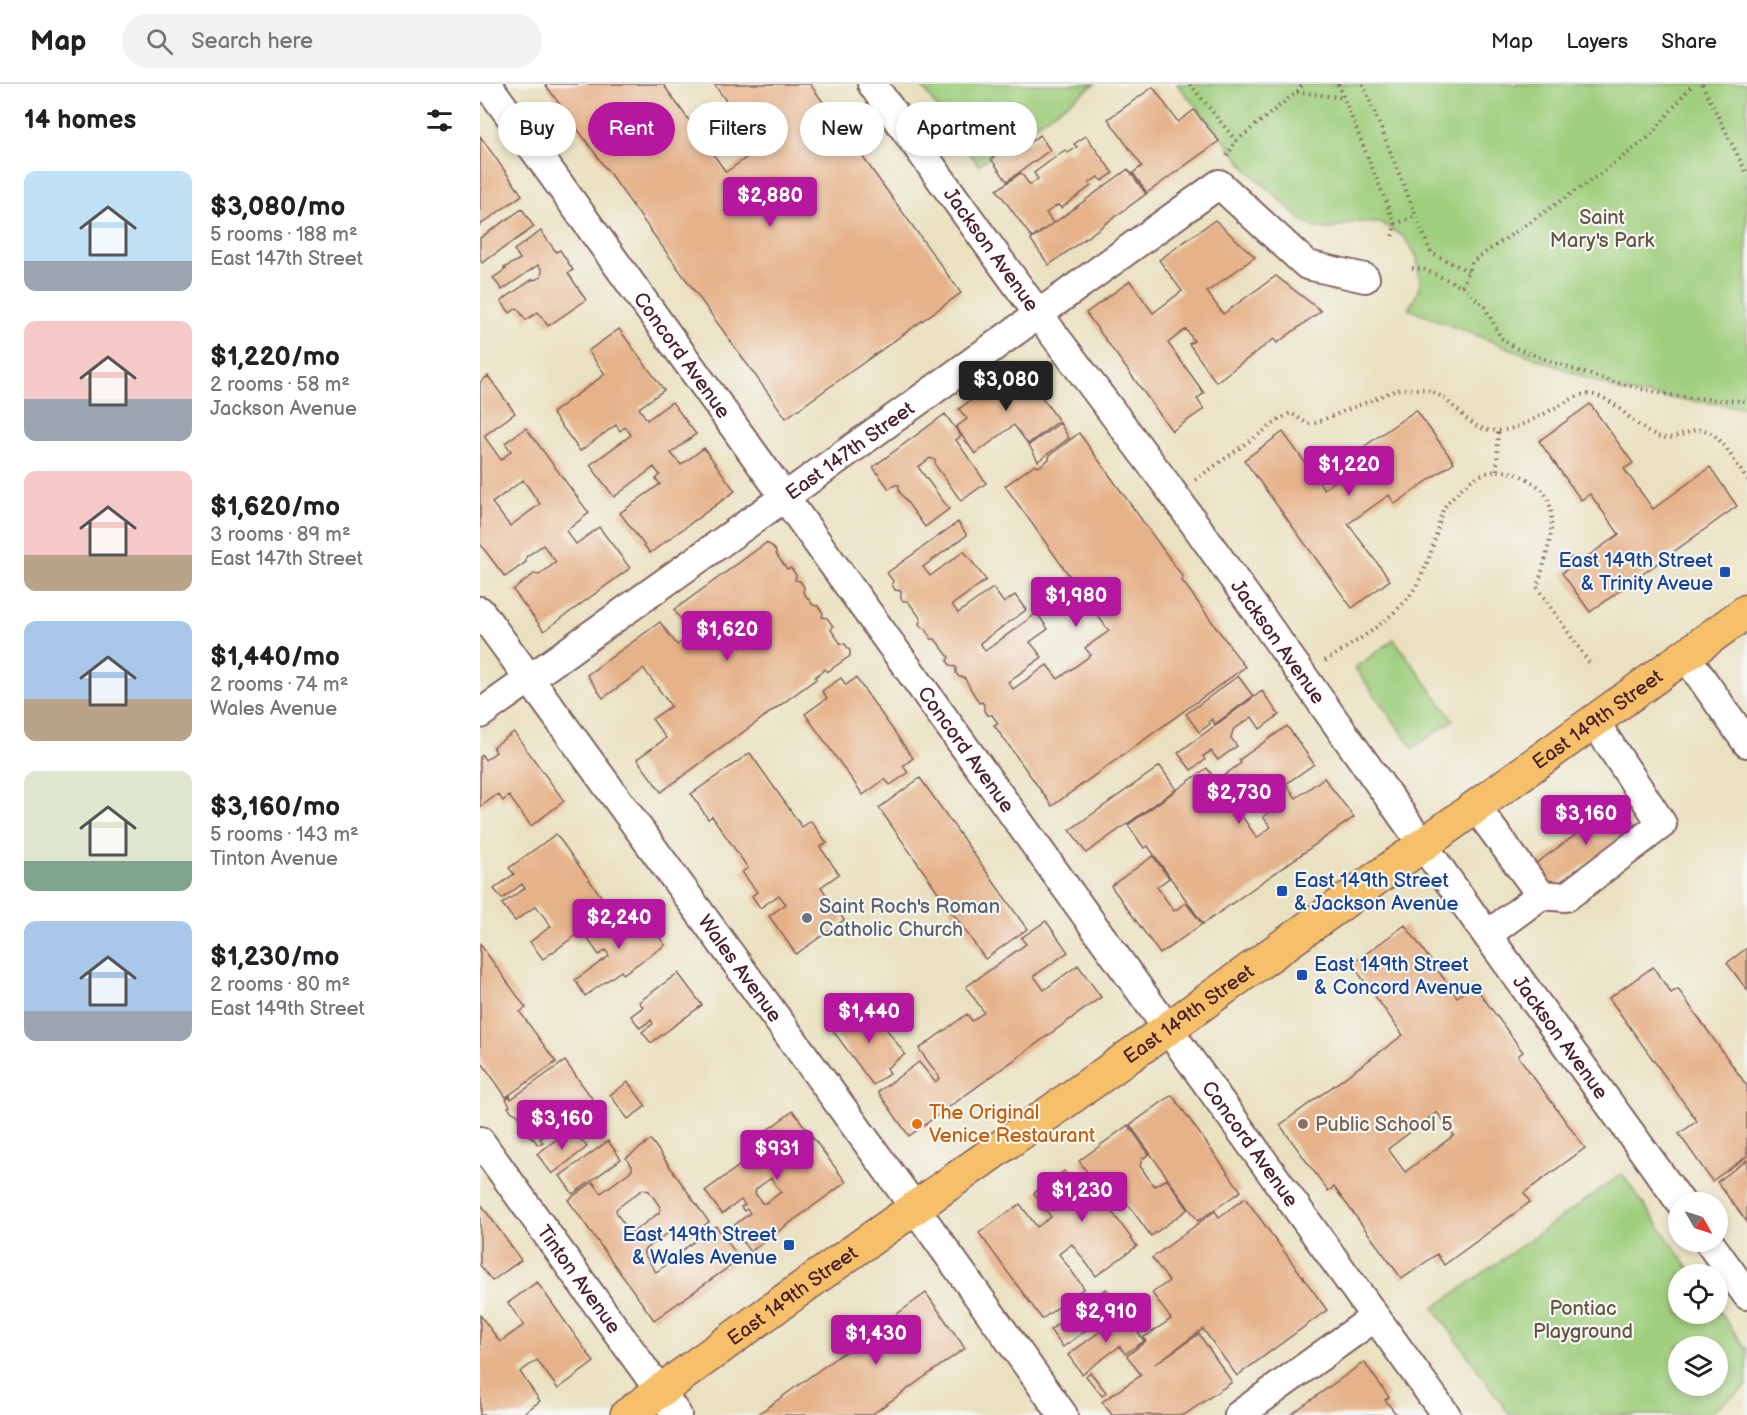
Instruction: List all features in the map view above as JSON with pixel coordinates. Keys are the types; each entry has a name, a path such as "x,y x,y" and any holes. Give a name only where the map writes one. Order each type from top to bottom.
{"main road":[{"name":"East 149th Street","path":"627,1415 669,1403 915,1208 1169,1028 1747,611"}],"street":[{"name":"Concord Avenue","path":"487,84 1446,1415"},
{"name":"Jackson Avenue","path":"872,84 1039,315 1167,485 1487,936 1673,1192"},
{"name":"East 147th Street","path":"480,714 1220,184 1307,266 1365,278"},
{"name":"Wales Avenue","path":"480,611 1063,1415"},
{"path":"1685,656 1747,743"},
{"path":"1487,936 1541,895 1566,897 1662,824 1594,721"},
{"path":"1475,806 1541,895"},
{"name":"Tinton Avenue","path":"480,1141 669,1403"},
{"path":"1716,1252 1747,1295"},
{"path":"1239,1415 1375,1317"}],"path":[{"path":"1190,84 1236,141"},
{"path":"1227,156 1236,141 1298,92 1303,84"},
{"path":"1338,84 1395,224 1392,237"},
{"path":"1363,84 1431,253 1468,271"},
{"path":"1462,286 1473,261 1600,174 1649,137 1693,84"},
{"path":"1702,84 1747,174"},
{"path":"1298,92 1344,99"},
{"path":"1395,224 1416,216"},
{"path":"1412,268 1423,269 1462,286 1485,307 1501,338 1516,348 1620,383 1666,394 1747,401"},
{"path":"1194,481 1286,415 1291,413 1308,424 1315,423 1396,390 1423,390 1436,394 1473,425 1487,430 1505,430 1571,399 1590,393 1598,395 1611,402 1645,431 1659,437 1667,439 1700,429 1707,431 1720,442 1747,480"},
{"path":"1497,470 1498,430"},
{"path":"1324,662 1388,618 1409,596 1430,557 1445,506 1467,482 1491,470 1497,470 1525,478 1541,489 1550,505 1552,524 1548,550 1537,587 1590,664"}],"green space":[{"path":"920,84 1095,84 1037,124 1037,102 933,102"},
{"name":"Saint Mary's Park","path":"1177,84 1747,84 1747,408 1623,392 1408,309 1420,284 1417,257 1404,237 1381,223 1354,222 1330,229 1315,228 1300,219 1246,168"},
{"path":"972,156 991,156 978,165"},
{"path":"1394,639 1453,720 1413,748 1355,668"},
{"name":"Pontiac Playground","path":"1622,1174 1668,1239 1668,1252 1678,1252 1686,1264 1668,1264 1668,1324 1728,1323 1747,1350 1747,1386 1706,1415 1510,1415 1434,1308"}],"building":[{"path":"545,84 663,84 687,118 687,156 715,156 726,172 749,156 788,156 788,102 727,102 714,84 810,84 823,102 800,102 800,156 862,156 961,293 786,418 597,156 675,156 675,102 588,102 588,144 576,127 576,102 558,102"},
{"path":"1153,87 1178,122 1194,110 1219,141 1147,193 1133,173 1142,166 1108,119"},
{"path":"1040,135 1050,150 1007,181 991,159 995,156 1037,156 1037,137"},
{"path":"480,136 522,195 480,225"},
{"path":"1086,136 1113,173 1102,181 1098,177 1089,183 1091,186 1061,208 1058,205 1046,213 1053,223 1032,238 997,190 1021,173 1030,185 1038,179 1034,173 1065,150 1068,153 1077,147 1074,144"},
{"path":"1128,169 1146,194 1049,265 1031,240"},
{"path":"522,209 534,227 482,263 480,238"},
{"path":"1215,220 1255,257 1207,292 1223,314 1276,276 1321,311 1277,343 1274,339 1216,382 1189,344 1194,341 1186,329 1168,343 1204,393 1197,399 1204,409 1172,431 1086,313 1130,281 1153,313 1182,291 1159,260"},
{"path":"541,231 556,252 560,250 573,270 568,273 586,300 548,326 538,312 526,320 517,308 510,313 501,301 533,279 541,277 542,270 538,265 502,290 493,278 506,269 504,268 520,259 514,250"},
{"path":"619,329 664,390 639,408 647,420 672,402 696,434 671,453 681,465 704,448 735,491 650,553 620,513 660,484 656,479 660,475 654,467 614,497 590,465 631,435 625,427 620,431 616,425 580,451 552,413 605,374 588,351"},
{"path":"1019,365 1059,421 1028,444 1014,425 975,454 956,427 967,419 959,409"},
{"path":"488,376 515,413 484,436 501,460 511,451 505,443 526,428 589,513 566,531 576,544 599,527 630,568 544,631 513,590 534,574 539,575 556,562 543,545 526,557 526,562 505,577 480,544 480,382","holes":["523,480 540,504 510,526 492,503"]},
{"path":"1590,404 1633,463 1624,469 1653,509 1710,467 1737,506 1590,612 1562,573 1570,567 1566,561 1572,557 1577,564 1619,534 1590,494 1581,500 1539,441"},
{"path":"1416,410 1454,462 1395,504 1389,495 1348,524 1390,580 1352,608 1244,460 1283,432 1324,489 1364,460 1358,451"},
{"path":"945,414 961,436 956,440 986,483 961,501 936,466 935,460 930,458 918,467 949,509 925,527 899,491 899,485 889,489 873,467"},
{"path":"1060,423 1069,438 1038,461 1029,445"},
{"path":"1079,433 1245,667 1052,806 994,725 998,723 992,715 987,715 984,705 982,702 979,703 964,677 959,677 956,667 951,666 947,661 949,657 935,639 931,639 926,629 919,624 921,619 908,601 903,601 901,591 895,590 892,585 893,581 887,573 958,522 967,535 923,567 930,576 964,551 986,580 952,605 958,613 993,588 1004,603 1015,595 1026,610 980,643 985,651 1037,613 1048,629 1030,642 1042,657 1008,682 1013,689 1047,665 1058,679 1091,655 1085,648 1109,631 1005,486 1034,465 1039,467 1049,459 1050,455"},
{"path":"766,543 772,546 787,569 791,568 796,575 795,580 800,581 804,587 803,592 813,605 818,606 823,613 822,617 827,618 833,626 831,630 841,644 845,644 850,651 850,656 827,672 825,669 815,677 816,679 661,792 637,759 666,738 652,719 671,706 644,669 603,698 587,675 660,622 677,645 692,634 674,610"},
{"path":"1238,676 1253,696 1215,724 1212,719 1210,724 1199,732 1186,714"},
{"path":"841,678 846,685 856,678 913,758 903,766 908,773 890,785 885,779 863,795 805,714 827,698 822,691"},
{"path":"1262,691 1279,715 1260,729 1252,717 1233,730 1231,738 1237,746 1218,760 1211,751 1203,756 1205,760 1191,770 1178,753"},
{"path":"1287,726 1314,764 1286,784 1296,798 1324,778 1354,817 1203,924 1148,846 1144,848 1128,825 1207,768 1216,781 1241,763 1239,760","holes":["1254,801 1258,807 1266,802 1271,811 1263,817 1271,827 1257,838 1239,812"]},
{"path":"514,732 564,801 531,826 509,796 503,801 498,794 480,807 480,757 482,755 485,760 496,752 493,747"},
{"path":"750,753 802,827 811,821 827,843 820,847 839,874 821,887 844,920 796,954 769,916 786,904 779,895 760,908 752,896 757,892 742,872 748,868 712,816 708,819 691,794"},
{"path":"1160,766 1176,789 1086,853 1070,830"},
{"path":"920,778 1027,929 985,959 879,808"},
{"path":"1620,803 1637,827 1552,888 1535,864"},
{"path":"556,834 611,910 543,959 530,942 551,926 536,906 515,921 502,904 525,888 522,884 502,899 494,889 514,874 509,868"},
{"path":"1153,856 1169,878 1157,887 1174,911 1186,903 1202,924 1160,954 1111,886"},
{"path":"628,910 640,927 648,921 665,945 623,974 621,971 585,996 575,980 609,956 606,950 599,955 587,938"},
{"path":"1046,921 1068,952 1034,976 1044,990 1078,965 1101,997 909,1136 878,1092 919,1062 935,1082 940,1078 919,1049 967,1014 972,1021 984,1012 966,987 1026,944 1021,938"},
{"path":"1405,925 1457,997 1474,985 1523,1052 1518,1056 1585,1148 1524,1193 1530,1202 1444,1265 1437,1254 1402,1279 1334,1187 1328,1191 1280,1125 1403,1035 1352,964","holes":["1437,1112 1454,1135 1405,1172 1388,1149"]},
{"path":"480,944 526,1008 520,1012 556,1062 506,1097 480,1060"},
{"path":"1747,948 1747,990 1727,963"},
{"path":"1653,967 1671,993 1678,989 1747,1086 1747,1156 1712,1181 1679,1134 1697,1121 1609,998"},
{"path":"678,973 702,1005 651,1043 642,1032 653,1024 651,1020 640,1028 631,1016 643,1007 639,1002"},
{"path":"870,1007 905,1054 887,1068 890,1073 873,1085 831,1028 848,1016 852,1021"},
{"path":"565,1061 594,1101 540,1139 543,1142 538,1145 527,1133 529,1131 517,1114 508,1107 510,1106 506,1099 510,1096 511,1099"},
{"path":"628,1082 646,1106 628,1119 610,1095"},
{"path":"1172,1095 1241,1191 1198,1221 1130,1125"},
{"path":"793,1111 846,1182 750,1252 732,1227 750,1213 741,1207 745,1205 741,1200 722,1214 705,1191 754,1155 747,1145","holes":["771,1178 781,1192 766,1203 762,1203 755,1193 756,1189"]},
{"path":"1128,1125 1149,1154 1142,1159 1140,1166 1154,1186 1167,1179 1188,1209 1151,1236 1124,1199 1110,1209 1137,1246 1096,1276 1072,1244 1059,1254 1084,1288 1042,1319 979,1233 1020,1204 1037,1227 1051,1217 1034,1193 1064,1171 1081,1194 1096,1184 1079,1161"},
{"path":"572,1128 587,1147 552,1174 537,1154"},
{"path":"651,1140 709,1222 684,1240 674,1229 644,1250 644,1254 656,1272 665,1266 663,1264 716,1226 740,1259 654,1320 568,1200 593,1182 601,1193 632,1170 626,1158","holes":["643,1189 649,1191 660,1207 660,1212 633,1232 628,1230 616,1209"]},
{"path":"608,1141 621,1159 573,1194 560,1176"},
{"path":"1747,1160 1747,1222 1728,1197 1728,1192 1724,1192 1717,1182"},
{"path":"1245,1198 1327,1310 1237,1376 1203,1329 1155,1364 1199,1334 1232,1382 1184,1415 1112,1415 1102,1402 1141,1375 1127,1356 1146,1341 1143,1338 1171,1319 1152,1293 1169,1281 1152,1258 1215,1211 1219,1217"},
{"path":"480,1203 521,1260 492,1281 480,1265"},
{"path":"537,1282 594,1362 558,1389 537,1360 520,1372 540,1401 521,1415 480,1415 480,1315 500,1342 524,1325 508,1303"},
{"path":"1106,1289 1121,1309 1093,1330 1091,1327 1063,1347 1050,1330"},
{"path":"926,1293 965,1348 871,1415 757,1415"},
{"path":"1124,1314 1144,1341 1125,1354 1120,1346 1082,1374 1068,1355"},
{"path":"1364,1362 1389,1397 1385,1400 1397,1415 1290,1415"},
{"path":"1090,1372 1106,1392 1102,1396 1086,1376"}],"place":[{"name":"East 149th Street & Trinity Aveue","path":"1725,572"},
{"name":"East 149th Street & Jackson Avenue","path":"1282,891"},
{"name":"Saint Roch's Roman Catholic Church","path":"807,918"},
{"name":"East 149th Street & Concord Avenue","path":"1302,975"},
{"name":"The Original Venice Restaurant","path":"917,1124"},
{"name":"Public School 5","path":"1303,1124"},
{"name":"East 149th Street & Wales Avenue","path":"789,1245"}]}
